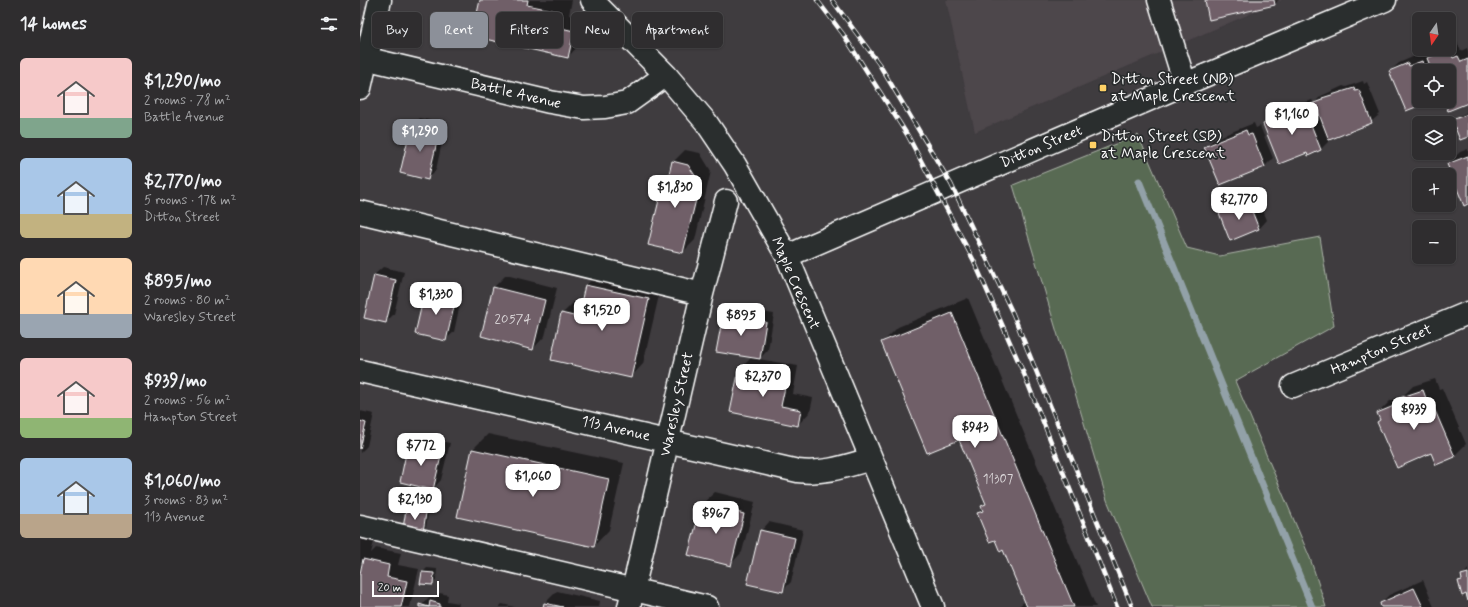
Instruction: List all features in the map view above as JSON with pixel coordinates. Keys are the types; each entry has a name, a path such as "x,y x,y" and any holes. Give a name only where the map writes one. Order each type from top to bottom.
{"street":[{"path":"360,88 363,57 380,0"},
{"name":"Maple Crescent","path":"592,0 666,75 706,122 731,159 786,256 933,607"},
{"path":"1159,0 1185,84"},
{"name":"Ditton Street","path":"786,256 1185,84 1385,0"},
{"name":"Battle Avenue","path":"363,57 550,102 584,108 605,107 627,103 666,75"},
{"name":"Waresley Street","path":"631,599 702,294 726,201"},
{"path":"360,212 702,294"},
{"name":"Hampton Street","path":"1293,386 1468,313"},
{"name":"113 Avenue","path":"360,371 668,440 798,471 816,473 831,471 871,459"},
{"path":"360,526 631,599 707,607"}],"shaded area":[{"path":"946,0 1282,0 975,132"}],"green space":[{"path":"1138,135 1187,248 1220,256 1320,237 1334,326 1235,381 1310,558 1326,607 1152,607 1107,500 1013,185"}],"building":[{"path":"480,0 528,0 527,5 561,12 496,12 496,42 488,40 488,12 477,12"},
{"path":"1205,0 1274,0 1275,5 1209,20"},
{"path":"563,28 571,30 571,44 568,58 524,48 563,48"},
{"path":"1432,56 1452,56 1453,58 1458,56 1461,62 1468,59 1468,103 1456,108 1456,64 1429,64 1427,58"},
{"path":"1422,61 1423,64 1414,64"},
{"path":"1408,63 1409,66 1412,65 1412,108 1414,108 1406,111 1389,71"},
{"path":"1354,88 1355,91 1359,90 1372,123 1329,140 1317,109 1314,111 1311,104 1322,100 1322,98"},
{"path":"1304,107 1321,150 1308,156 1307,153 1279,164 1263,124"},
{"path":"1447,108 1456,108 1448,111"},
{"path":"1468,114 1468,137 1460,140 1456,130 1456,118"},
{"path":"411,126 439,133 428,180 400,173"},
{"path":"1246,130 1248,135 1252,134 1265,167 1220,185 1204,147"},
{"path":"1468,156 1468,204 1464,206 1456,186 1456,168 1449,168 1447,164"},
{"path":"672,161 688,165 700,183 683,253 648,245 661,192 665,193"},
{"path":"1248,201 1259,229 1230,241 1219,213"},
{"path":"374,275 396,280 386,323 364,318"},
{"path":"585,285 649,299 631,378 551,360 561,313 578,317"},
{"path":"493,287 545,300 533,350 481,336"},
{"path":"425,291 456,298 446,341 415,334"},
{"path":"952,313 1074,607 1027,607 1003,550 1000,552 995,540 989,542 977,513 983,511 981,506 986,504 959,440 927,453 881,342"},
{"path":"723,315 766,322 760,359 716,352"},
{"path":"739,369 787,378 781,406 801,410 798,426 730,412"},
{"path":"1423,390 1427,401 1430,399 1455,457 1436,465 1431,453 1397,468 1377,422 1380,420 1377,413 1401,403 1399,398"},
{"path":"360,421 366,423 360,449"},
{"path":"408,444 442,452 433,490 400,482"},
{"path":"472,449 609,479 594,547 457,517"},
{"path":"702,503 744,514 731,566 688,555"},
{"path":"406,510 426,513 423,532 403,528"},
{"path":"760,530 795,538 783,592 747,584"},
{"path":"363,559 389,565 387,577 407,581 401,607 360,607 360,574"},
{"path":"422,572 434,573 433,585 420,584"},
{"path":"1468,573 1468,601 1466,594 1462,596 1458,581 1462,580 1461,575"},
{"path":"1414,588 1423,607 1381,607 1380,603"},
{"path":"430,601 440,604 440,607 429,607"},
{"path":"544,603 563,607 543,607"},
{"path":"419,604 429,607 419,607"}],"waterway":[{"path":"1139,181 1312,607"}],"railway":[{"path":"817,0 843,34 908,136 974,261 1024,374 1117,607"},
{"path":"832,0 879,64 951,184 1013,314 1132,607"}],"place":[{"name":"Ditton Street (NB) at Maple Crescent","path":"1103,88"},
{"name":"Ditton Street (SB) at Maple Crescent","path":"1093,145"}]}
